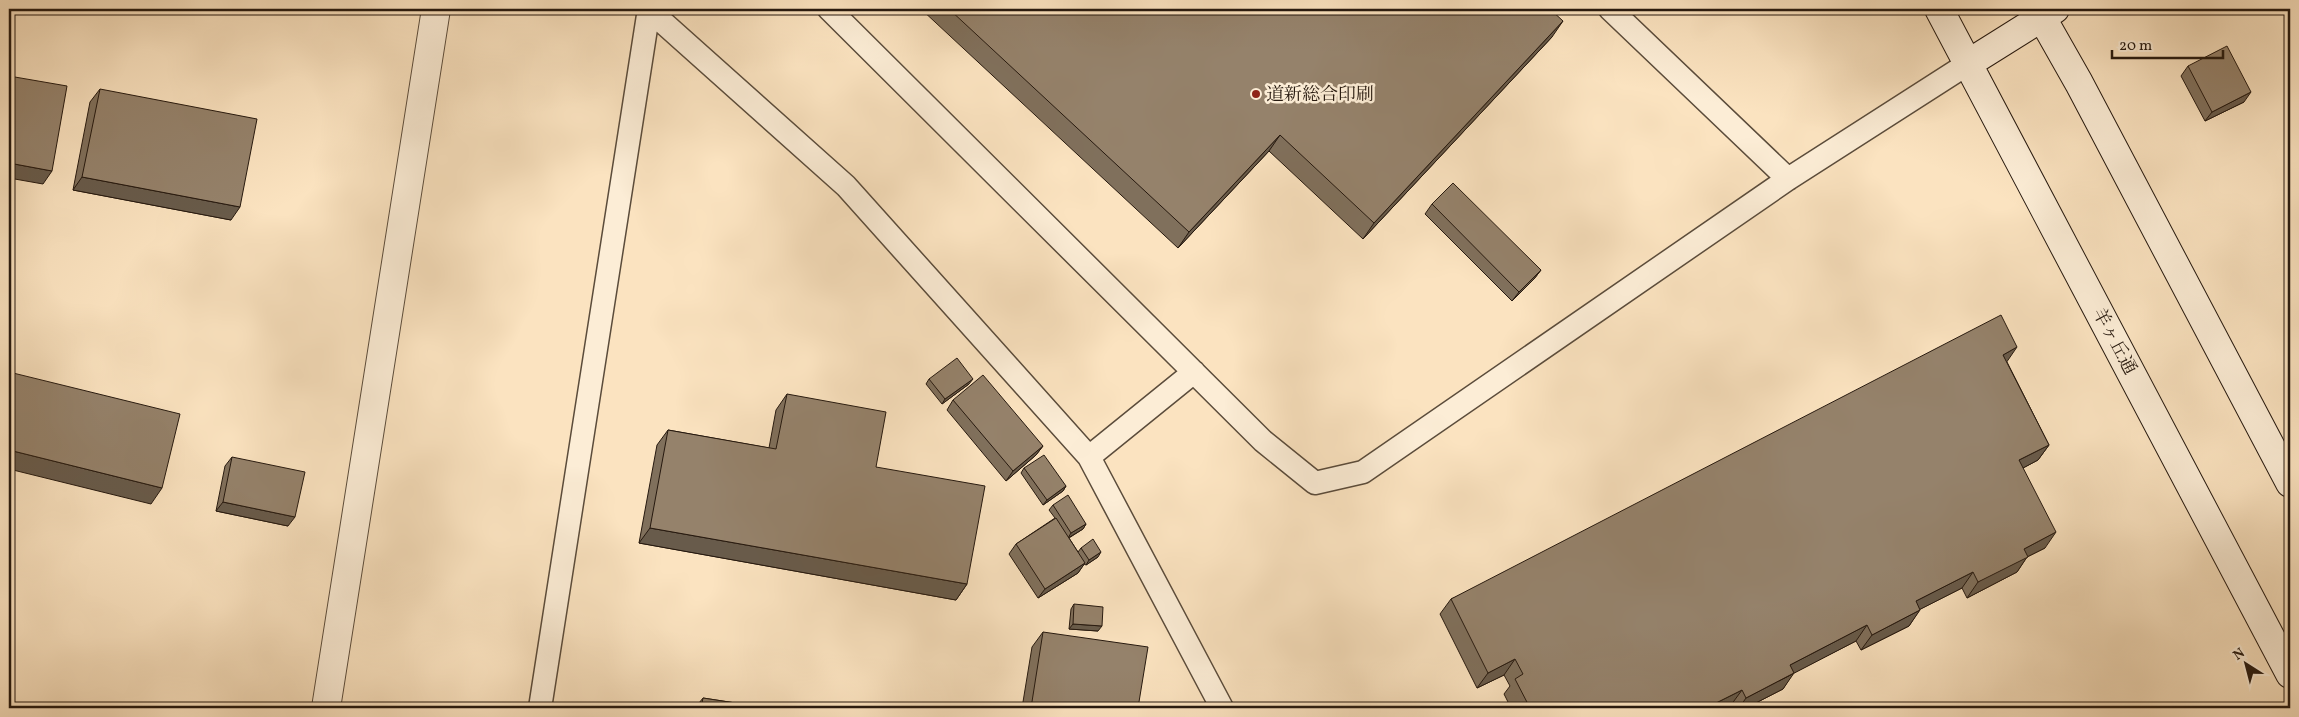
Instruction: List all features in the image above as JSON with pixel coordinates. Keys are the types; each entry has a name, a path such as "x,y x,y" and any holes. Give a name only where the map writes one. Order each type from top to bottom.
{"main road":[{"path":"326,708 436,9"},
{"name":"羊ヶ丘通","path":"1939,9 2290,674"},
{"path":"1968,63 2045,12 2084,92 2290,483"}],"lane":[{"path":"649,9 846,186 1089,456 1222,708"},
{"path":"540,708 649,9"},
{"path":"829,9 1263,441 1315,483 1363,472 1788,179 1968,63"},
{"path":"1610,9 1788,179"},
{"path":"1089,456 1194,372"}],"building":[{"name":"道新総合印刷","path":"949,9 1550,9 1563,21 1374,223 1280,135 1189,232"},
{"path":"2227,46 2251,92 2212,112 2188,66"},
{"path":"9,76 67,86 52,171 9,163"},
{"path":"100,89 257,119 240,207 82,177"},
{"path":"1453,183 1541,270 1519,292 1432,204"},
{"path":"2001,315 2017,347 2003,355 2049,445 2019,460 2056,532 2024,549 2028,557 1978,582 1973,572 1916,601 1920,610 1872,635 1867,625 1790,665 1794,673 1746,698 1742,690 1706,708 1530,708 1515,679 1523,674 1515,659 1488,673 1451,599"},
{"path":"957,358 973,379 945,399 929,379"},
{"path":"9,372 180,414 162,488 9,450"},
{"path":"983,375 1043,446 1013,471 953,400"},
{"path":"787,394 886,412 876,467 985,486 967,584 650,528 668,430 776,449"},
{"path":"1044,455 1066,486 1047,500 1024,468"},
{"path":"232,457 305,472 295,517 223,502"},
{"path":"1068,495 1086,524 1071,533 1053,505"},
{"path":"1056,518 1085,563 1045,589 1016,544"},
{"path":"1093,539 1101,552 1089,560 1081,548"},
{"path":"1074,604 1103,607 1102,626 1073,624"},
{"path":"1043,632 1148,647 1138,708 1031,708"},
{"path":"703,698 768,708 701,708"}],"place":[{"name":"道新総合印刷","path":"1256,94"}]}
